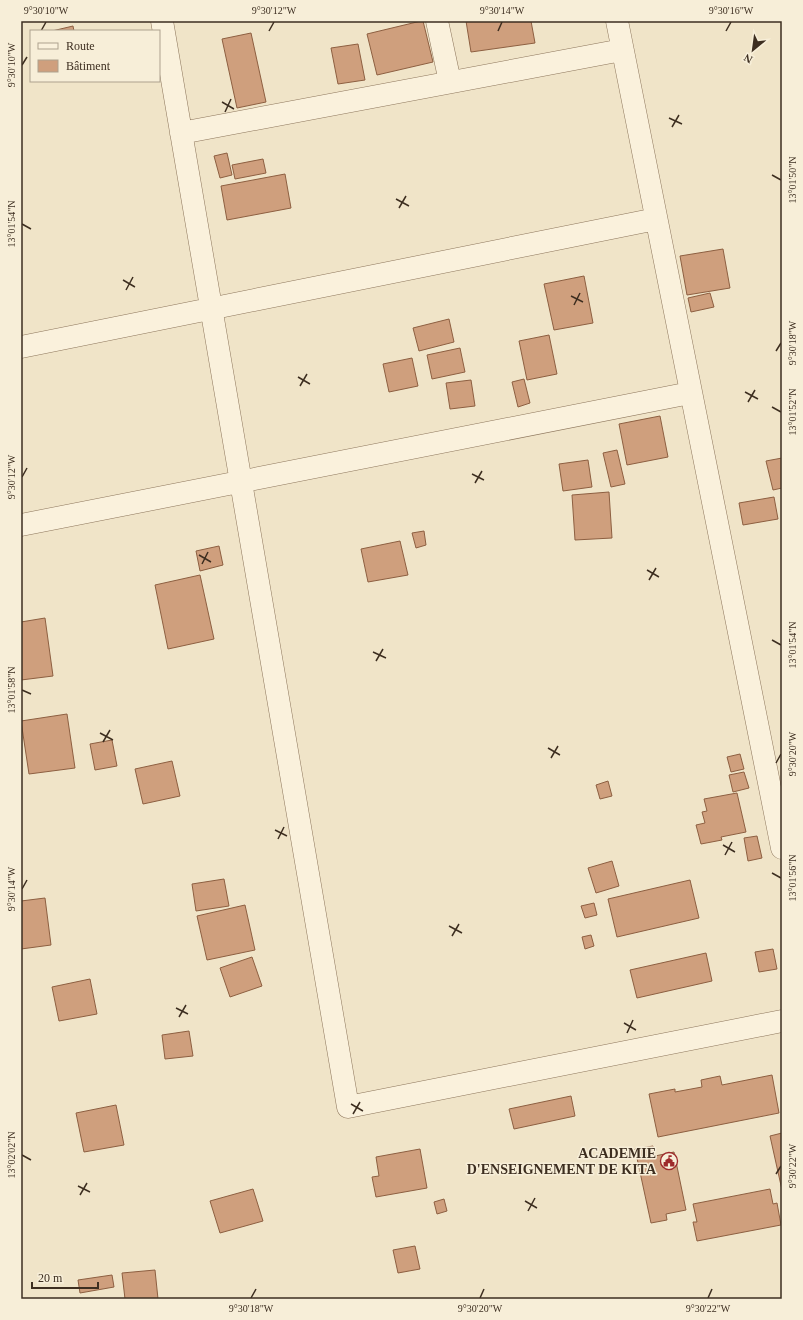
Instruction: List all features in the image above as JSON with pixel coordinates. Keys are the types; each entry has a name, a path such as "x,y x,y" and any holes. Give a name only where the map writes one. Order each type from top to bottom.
{"street":[{"path":"162,21 348,1107 782,1021"},
{"path":"437,21 450,82"},
{"path":"617,21 782,848"},
{"path":"181,133 622,50"},
{"path":"21,347 656,219"},
{"path":"21,525 690,392"}],"building":[{"path":"423,21 433,62 377,75 367,34"},
{"path":"466,21 531,21 535,43 471,52"},
{"path":"73,26 74,30 56,30"},
{"path":"251,33 266,102 237,108 222,39"},
{"path":"358,44 365,80 338,84 331,48"},
{"path":"227,153 232,175 220,178 214,156"},
{"path":"263,159 266,173 235,179 232,165"},
{"path":"285,174 291,208 227,220 221,186"},
{"path":"723,249 730,288 687,295 680,256"},
{"path":"584,276 593,323 554,330 544,284"},
{"path":"710,293 714,307 691,312 688,298"},
{"path":"449,319 454,342 419,351 413,328"},
{"path":"549,335 557,374 527,380 519,341"},
{"path":"460,348 465,372 432,379 427,355"},
{"path":"412,358 418,386 389,392 383,364"},
{"path":"524,379 530,403 518,407 512,382"},
{"path":"471,380 475,406 450,409 446,383"},
{"path":"660,416 668,457 627,465 619,424"},
{"path":"617,450 625,484 611,487 603,453"},
{"path":"782,458 782,488 773,490 766,461"},
{"path":"588,460 592,487 563,491 559,464"},
{"path":"609,492 612,538 575,540 572,495"},
{"path":"774,497 778,519 743,525 739,503"},
{"path":"424,531 426,545 416,548 412,533"},
{"path":"400,541 408,575 368,582 361,549"},
{"path":"219,546 223,565 200,571 196,551"},
{"path":"200,575 214,639 168,649 155,585"},
{"path":"45,618 53,676 21,680 21,622"},
{"path":"67,714 75,768 29,774 21,721"},
{"path":"112,740 117,766 95,770 90,744"},
{"path":"740,754 744,769 731,772 727,757"},
{"path":"172,761 180,796 143,804 135,769"},
{"path":"744,772 749,788 733,792 729,775"},
{"path":"608,781 612,796 600,799 596,785"},
{"path":"737,793 746,832 721,837 722,840 701,844 696,825 705,823 702,812 707,811 704,799"},
{"path":"757,836 762,858 748,861 744,838"},
{"path":"612,861 619,886 596,893 588,868"},
{"path":"224,879 229,906 196,911 192,884"},
{"path":"690,880 699,918 617,937 608,899"},
{"path":"45,898 51,945 21,949 21,901"},
{"path":"594,903 597,915 585,918 581,906"},
{"path":"245,905 255,950 207,960 197,916"},
{"path":"591,935 594,946 585,949 582,937"},
{"path":"773,949 777,969 759,972 755,952"},
{"path":"706,953 712,981 637,998 630,970"},
{"path":"252,957 262,986 230,997 220,968"},
{"path":"90,979 97,1014 59,1021 52,987"},
{"path":"189,1031 193,1056 165,1059 162,1035"},
{"path":"772,1075 779,1113 658,1137 649,1094 675,1089 675,1092 702,1087 701,1080 720,1076 722,1085"},
{"path":"571,1096 575,1116 514,1129 509,1109"},
{"path":"116,1105 124,1145 84,1152 76,1113"},
{"path":"782,1133 782,1190 770,1136"},
{"path":"653,1146 655,1156 674,1152 686,1210 666,1214 667,1220 651,1223 635,1149"},
{"path":"420,1149 427,1188 376,1197 372,1177 379,1176 376,1157"},
{"path":"253,1189 263,1221 220,1233 210,1201"},
{"path":"770,1189 773,1204 777,1203 781,1225 697,1241 693,1222 697,1222 693,1204"},
{"path":"444,1199 447,1211 437,1214 434,1202"},
{"path":"415,1246 420,1269 398,1273 393,1250"},
{"path":"155,1270 158,1299 125,1299 122,1273"},
{"path":"112,1275 114,1287 80,1293 78,1280"}],"place":[{"name":"ACADEMIE D'ENSEIGNEMENT DE KITA","path":"669,1161"}]}
